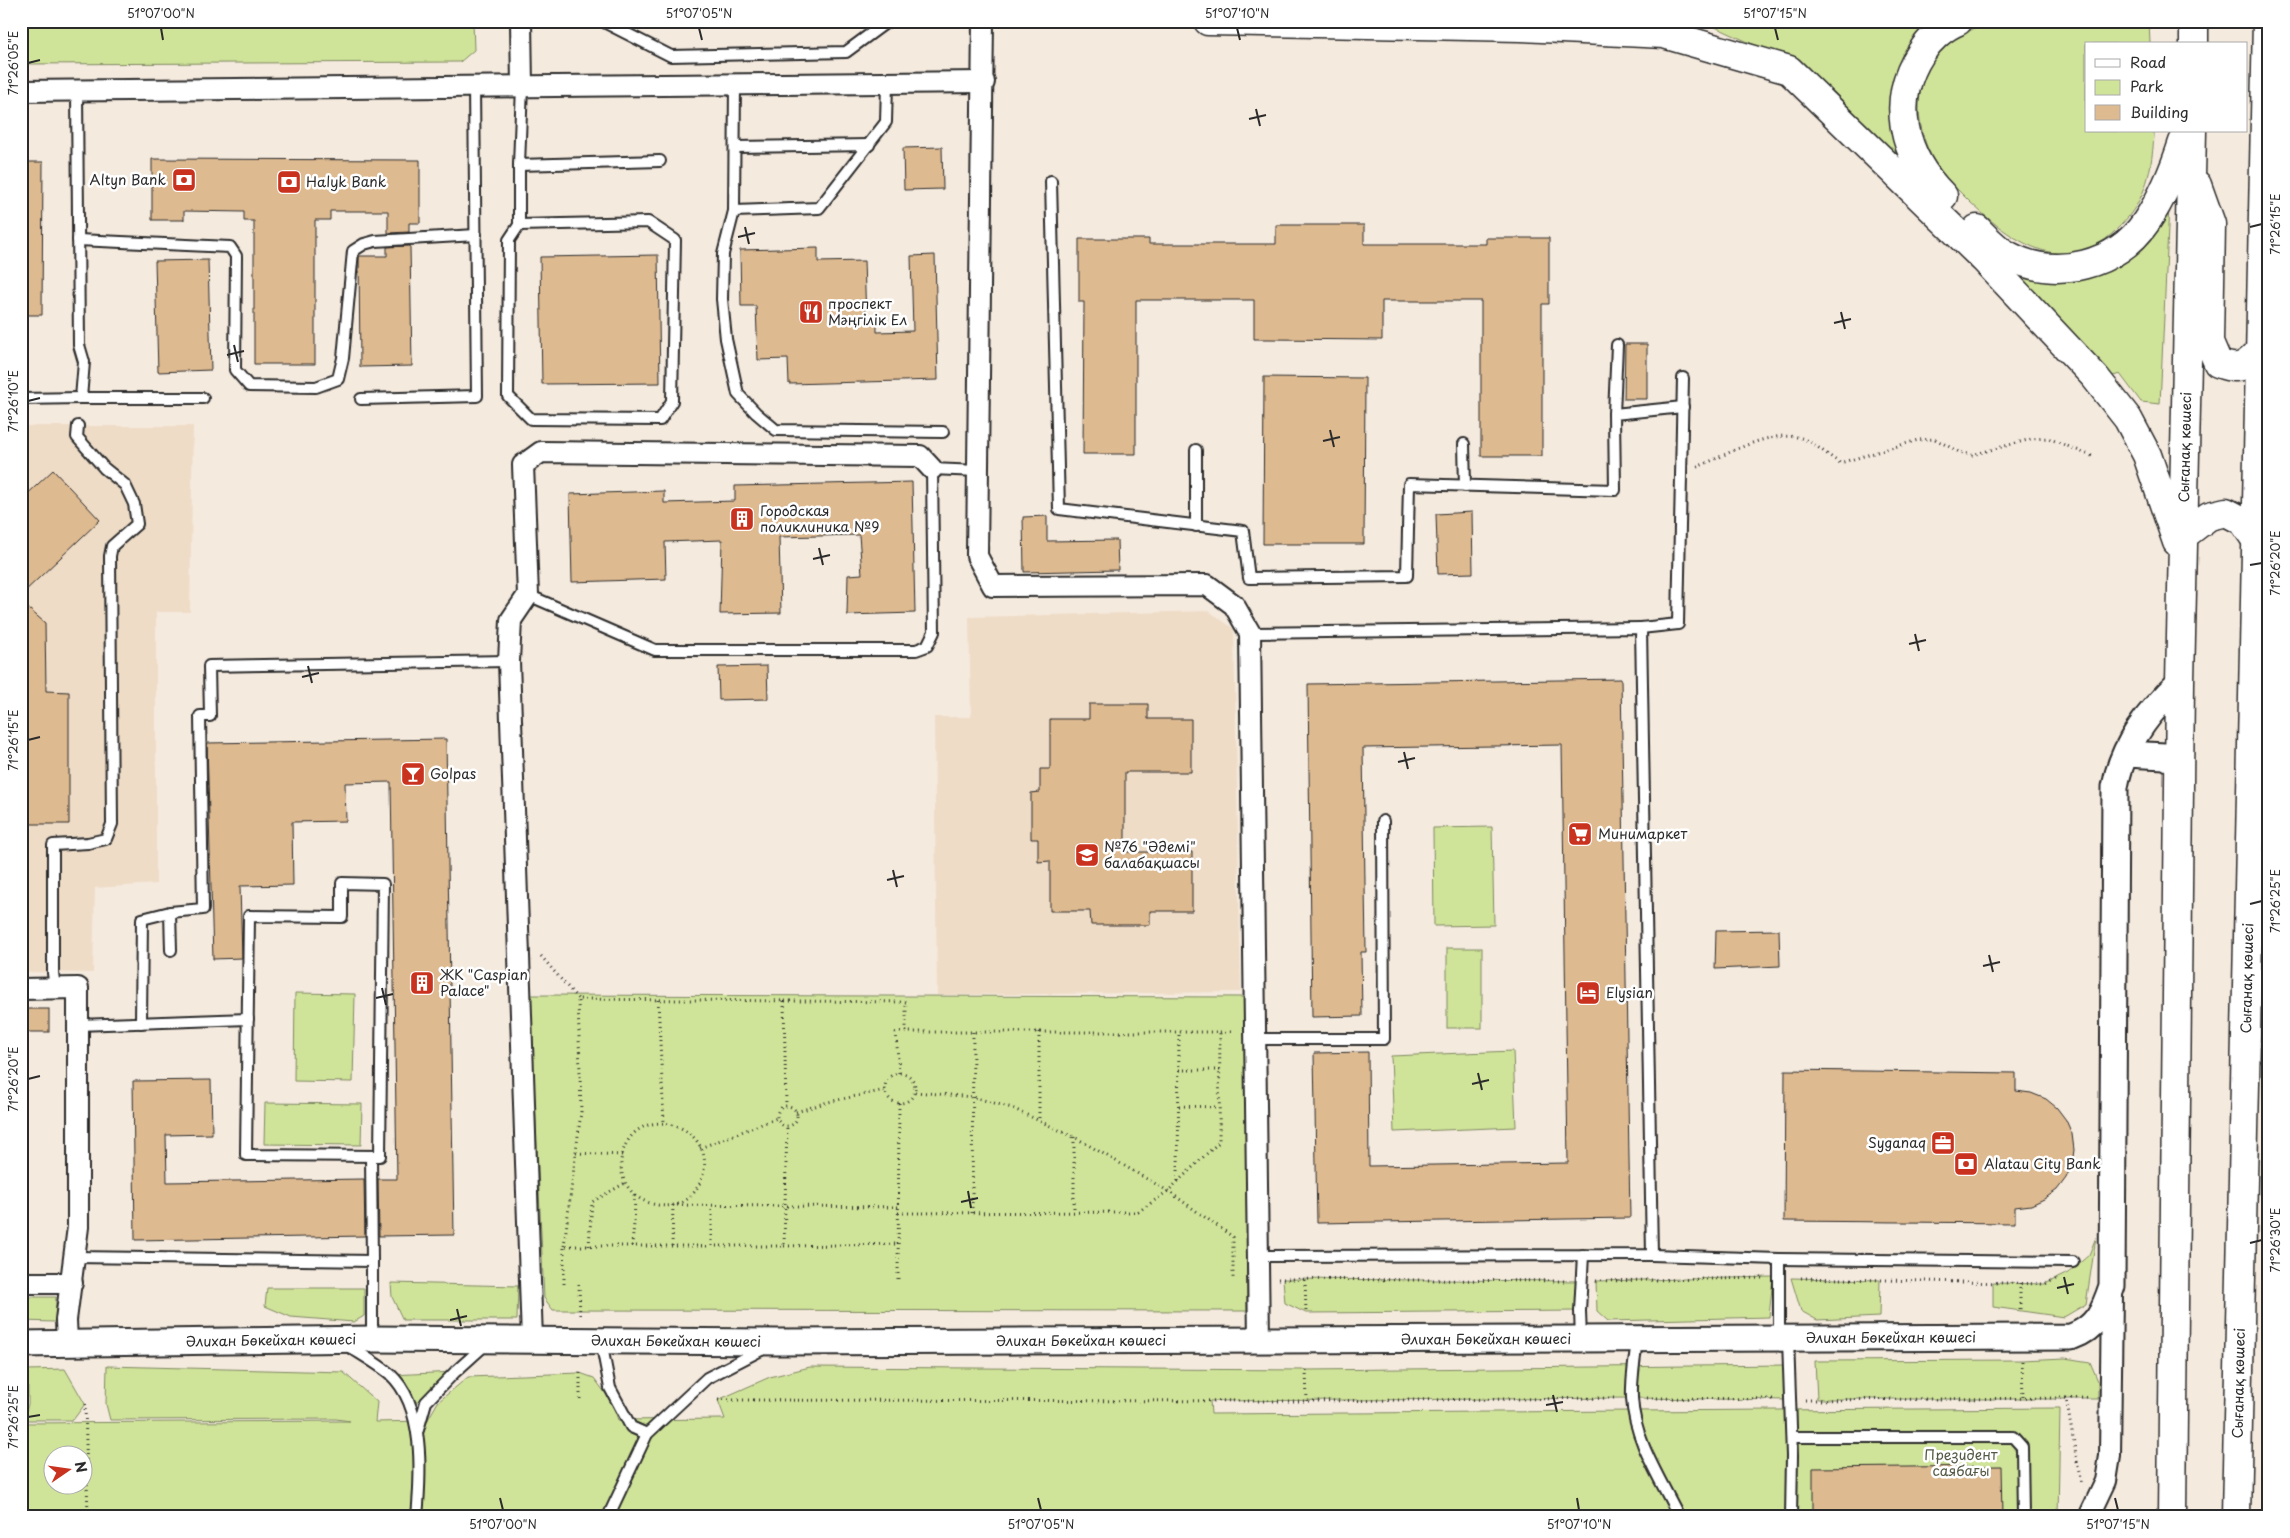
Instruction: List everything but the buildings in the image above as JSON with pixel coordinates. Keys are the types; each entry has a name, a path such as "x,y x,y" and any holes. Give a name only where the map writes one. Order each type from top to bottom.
{"main road":[{"path":"1208,21 1522,27 1664,34 1789,70 1950,225 2095,377 2128,419 2147,455 2184,547 2209,516 2226,512 2244,521 2256,540"},
{"path":"1958,21 1940,32 1925,46 1912,66 1905,87 1902,108 1906,134 1912,153 1929,182 1994,246 2010,257 2032,265 2054,268 2095,262 2114,253 2132,239 2146,222 2171,179 2187,132"},
{"path":"2194,21 2194,42"},
{"name":"Сығанақ көшесі","path":"2236,1517 2254,830 2256,540 2268,21"},
{"name":"Сығанақ көшесі","path":"2172,1517 2178,763 2192,132"},
{"path":"2191,169 2211,224 2209,342 2218,363 2232,369 2247,364 2261,350"},
{"path":"2254,662 2269,592"}],"street":[{"path":"521,21 522,86"},
{"path":"983,21 984,82 977,556 993,586 1207,585 1234,605 1250,633 1259,1341"},
{"path":"21,91 984,82"},
{"path":"532,1340 509,661 511,620 528,595 524,466 540,452 920,456 932,469"},
{"path":"2089,1517 2106,1481 2110,1456 2115,787 2118,768 2141,723 2180,682"},
{"path":"2126,754 2165,756 2178,763"},
{"path":"21,989 78,988 78,1227 66,1320 67,1342"},
{"path":"21,1283 72,1283"},
{"name":"Әлихан Бөкейхан көшесі","path":"21,1344 372,1339 777,1342 2072,1337 2085,1332 2095,1322 2104,1308 2112,1286"}],"lane":[{"path":"602,21 672,56 846,52 888,21"},
{"path":"735,84 734,211 723,254 723,315 726,339 738,394 776,430 943,432"},
{"path":"734,211 818,208 869,146 886,122 887,84"},
{"path":"361,399 477,396 474,86"},
{"path":"519,224 648,222 674,240 672,401 660,420 531,419 508,396 509,240 519,224 522,86"},
{"path":"77,91 79,344 84,362 81,398"},
{"path":"735,148 869,146"},
{"path":"519,165 660,161"},
{"path":"1052,181 1059,509 1243,531 1249,578 1407,576 1408,484 1615,490 1614,414 1617,345"},
{"path":"78,240 230,247 236,256 235,370 249,386 316,387 338,379 343,358 353,251 364,244 375,241 476,235"},
{"path":"1250,633 1641,628 1678,624 1683,378"},
{"path":"21,399 203,398"},
{"path":"1614,414 1683,407"},
{"path":"55,988 53,972 53,845 88,843 106,839 112,824 110,556 112,546 137,524 134,504 125,485 104,468 78,437 78,426"},
{"path":"1464,444 1465,486"},
{"path":"1196,450 1196,526"},
{"path":"528,595 655,650 916,650 927,646 934,632 932,469 978,471"},
{"path":"1641,628 1652,1255"},
{"path":"141,1023 142,919 170,912 203,909 200,716 210,716 209,666 509,661"},
{"path":"1255,1036 1384,1039 1383,821"},
{"path":"342,883 383,884 380,1156 246,1154 248,1019 248,916 342,917 342,883"},
{"path":"170,912 171,950"},
{"path":"78,1025 248,1019"},
{"path":"371,1156 372,1339"},
{"path":"1581,1340 1583,1255"},
{"path":"1257,1256 1652,1255 1779,1259 2073,1262"},
{"path":"74,1257 372,1261"},
{"path":"1779,1259 1783,1339 1792,1437 1791,1517"},
{"path":"339,1340 390,1375 410,1402 418,1431"},
{"path":"417,1517 418,1431 426,1402 490,1340"},
{"path":"1637,1340 1632,1398 1640,1435 1679,1517"},
{"path":"601,1341 610,1388 632,1427 647,1434"},
{"path":"608,1517 647,1434 706,1378 777,1342"},
{"path":"1792,1437 2013,1437 2022,1447 2023,1517"}],"path":[{"path":"1682,474 1760,442 1777,437 1802,438 1840,463 1918,440 1935,439 1959,452 1972,455 2031,439 2048,438 2094,456"},
{"path":"518,928 578,999 581,1112 564,1246 564,1284"},
{"path":"578,999 906,1002 906,1032"},
{"path":"658,1000 664,1122"},
{"path":"784,1001 786,1106"},
{"path":"899,1072 896,1032 1220,1032 1255,1036"},
{"path":"972,1213 973,1032"},
{"path":"1039,1032 1040,1121"},
{"path":"1178,1181 1179,1032"},
{"path":"898,1213 1138,1212 1168,1191 1219,1142 1220,1032"},
{"path":"1179,1070 1220,1070"},
{"path":"899,1072 909,1075 915,1083 915,1092 909,1100 899,1103 890,1099 885,1090 890,1076 899,1072"},
{"path":"796,1112 828,1102 885,1090"},
{"path":"915,1092 973,1097 1012,1108 1074,1137 1168,1191 1233,1237 1233,1278"},
{"path":"898,1279 899,1103"},
{"path":"786,1106 792,1107 796,1112 795,1121 787,1126 781,1124 777,1118 778,1112 786,1106"},
{"path":"1178,1106 1219,1107"},
{"path":"700,1148 777,1118"},
{"path":"673,1205 690,1196 702,1180 705,1167 700,1148 688,1131 676,1125 664,1122 649,1125 637,1131 627,1142 622,1155 621,1170 625,1183 634,1195 645,1203 659,1206 898,1207"},
{"path":"784,1246 787,1126"},
{"path":"1074,1137 1074,1212"},
{"path":"576,1153 622,1155"},
{"path":"589,1246 592,1202 625,1183"},
{"path":"632,1246 634,1195"},
{"path":"672,1246 673,1205"},
{"path":"712,1206 712,1246"},
{"path":"564,1246 898,1244"},
{"path":"1258,1278 1306,1280 1581,1281 1779,1277 2045,1284 2060,1277"},
{"path":"1306,1280 1306,1314"},
{"path":"2020,1283 2020,1312"},
{"path":"579,1284 580,1318"},
{"path":"2022,1360 2022,1398"},
{"path":"1306,1370 1307,1401"},
{"path":"580,1373 580,1402"},
{"path":"718,1400 1307,1401 1632,1398 1790,1400 2066,1398 2082,1489"},
{"path":"85,1404 88,1517"}],"shaded area":[{"path":"21,426 193,426 190,612 156,612 156,884 95,888 93,973 21,972"},
{"name":"№76 \"Әдемі\" балабақшасы","path":"1209,611 1234,629 1241,992 937,995 934,717 971,717 969,617"}],"green space":[{"path":"1702,21 1934,21 1910,48 1909,167 1830,88 1779,56"},
{"path":"1999,21 2149,21 2150,42 2085,42 2085,132 2154,132 2151,164 2140,199 2125,221 2096,245 2077,252 2058,253 2039,249 2020,241 2002,229 1970,202 1941,171 1932,157 1921,126 1919,104 1922,84 1930,66 1942,51 1957,38 1977,28"},
{"path":"473,22 474,50 460,62 21,64 21,25"},
{"path":"2169,205 2160,404 2141,402 2120,374 2106,378 2005,270 2047,279"},
{"path":"1492,827 1494,925 1434,926 1433,828"},
{"path":"1447,948 1482,948 1482,1028 1447,1028"},
{"path":"295,993 355,994 353,1082 294,1081"},
{"path":"530,995 1245,997 1247,1311 553,1310 544,1298"},
{"path":"1513,1051 1516,1127 1394,1132 1391,1056"},
{"path":"265,1103 362,1104 361,1145 264,1144"},
{"path":"2096,1237 2086,1304 2064,1317 1993,1307 1993,1283 2045,1284 2068,1273 2089,1255"},
{"path":"1773,1277 1769,1317 1608,1321 1597,1311 1596,1281"},
{"path":"1791,1278 1880,1280 1879,1317 1817,1320 1801,1311"},
{"path":"1283,1279 1581,1281 1580,1311 1306,1313 1285,1303"},
{"path":"391,1283 518,1286 517,1320 403,1320 392,1297"},
{"path":"267,1288 364,1288 364,1316 354,1322 291,1317 265,1306"},
{"path":"21,1297 56,1297 55,1322 21,1321"},
{"path":"2065,1358 2090,1362 2098,1381 2098,1399 1817,1399 1815,1361"},
{"name":"Президент саябағы","path":"1789,1365 1790,1400 1632,1398 1210,1401 1211,1414 2060,1408 2058,1517 21,1517 21,1423 350,1421 336,1419 110,1420 106,1404 107,1366 343,1372 377,1402 375,1422 427,1421 438,1402 468,1377 580,1373 594,1378 612,1402 618,1420 725,1419 718,1400 770,1377 810,1367 1306,1370"},
{"path":"65,1369 85,1404 73,1420 24,1420 28,1404 28,1370"},
{"path":"455,1372 426,1402 410,1402 391,1375"}],"place":[{"name":"Altyn Bank","path":"184,180"},
{"name":"Halyk Bank","path":"289,182"},
{"name":"проспект Мәңгілік Ел","path":"811,312"},
{"name":"Городская поликлиника №9","path":"742,519"},
{"name":"Golpas","path":"413,774"},
{"name":"Минимаркет","path":"1580,834"},
{"name":"№76 \"Әдемі\" балабақшасы","path":"1087,855"},
{"name":"ЖК \"Caspian Palace\"","path":"422,983"},
{"name":"Elysian","path":"1588,993"},
{"name":"Syganaq","path":"1943,1143"},
{"name":"Alatau City Bank","path":"1966,1164"}]}
